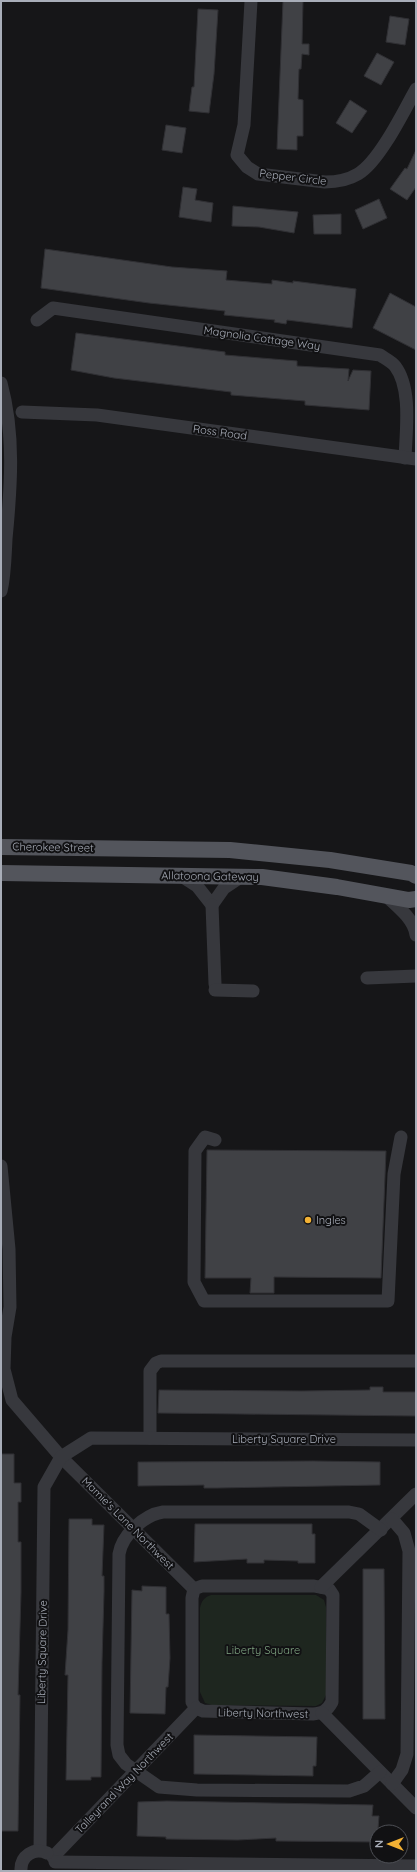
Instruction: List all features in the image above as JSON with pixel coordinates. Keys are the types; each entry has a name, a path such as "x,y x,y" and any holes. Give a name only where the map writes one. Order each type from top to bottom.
{"main road":[{"name":"Cherokee Street","path":"1,847 230,850 282,854 380,867 411,873 416,876"},
{"name":"Allatoona Gateway","path":"1,873 242,876 313,883 409,900 416,899"}],"street":[{"name":"Pepper Circle","path":"251,1 244,125 237,155 247,167 258,174 336,182 359,174 369,164 385,142 416,89"},
{"name":"Magnolia Cottage Way","path":"37,320 53,308 380,355 395,366 405,387 410,459"},
{"path":"1,383 8,418 10,477 1,591"},
{"name":"Ross Road","path":"22,412 97,415 410,459"},
{"path":"180,875 197,886 212,905 215,987 253,991"},
{"path":"212,905 224,888 242,876"},
{"path":"386,896 405,914 416,930 416,935"},
{"path":"367,978 416,976"},
{"path":"215,1140 205,1137 195,1151 194,1282 204,1301 388,1301 394,1174 401,1137"},
{"path":"1,1166 9,1249 10,1307 5,1337 4,1369 12,1400 61,1457"},
{"path":"150,1438 150,1371 161,1361 416,1361"},
{"name":"Liberty Square Drive","path":"40,1850 44,1487 61,1457 91,1438 416,1440"},
{"name":"Mamie's Lane Northwest","path":"61,1457 194,1589"},
{"path":"196,1708 192,1702 192,1598 194,1589 202,1586 321,1587 381,1530 416,1494"},
{"path":"380,1772 364,1786 349,1791 197,1790 163,1788 135,1771 122,1759 117,1746 119,1554 125,1538 149,1516 158,1512 350,1512 359,1514 381,1530"},
{"path":"392,1519 404,1533 409,1551 407,1754 402,1770 392,1784"},
{"name":"Liberty Northwest","path":"196,1708 203,1712 322,1714 328,1709 332,1702 333,1595 329,1589 321,1587"},
{"name":"Talleyrand Way Northwest","path":"55,1863 135,1771 196,1708"},
{"path":"322,1714 416,1808"},
{"path":"21,1871 24,1858 29,1853 40,1850 55,1863 416,1866"}],"green space":[{"name":"Liberty Square","path":"211,1595 316,1595 324,1600 326,1607 326,1695 322,1703 316,1706 212,1705 205,1703 200,1692 200,1608 203,1600"}],"building":[{"path":"283,1 303,1 302,44 309,44 309,55 302,54 301,69 299,69 298,99 303,100 303,136 297,136 297,150 277,149"},
{"path":"198,9 218,10 214,74 209,113 189,111 192,87 194,87"},
{"path":"390,16 409,19 405,45 386,42"},
{"path":"377,53 394,62 381,85 364,76"},
{"path":"350,100 367,111 352,133 336,123"},
{"path":"166,125 186,128 182,153 162,150"},
{"path":"416,150 416,187 407,200 390,189 405,168 407,169"},
{"path":"183,187 197,189 195,200 213,203 211,222 179,217"},
{"path":"379,199 387,218 363,229 355,210"},
{"path":"233,206 298,212 294,233 259,227 232,226"},
{"path":"341,214 341,234 314,234 313,215"},
{"path":"45,249 172,267 227,271 226,280 272,284 272,280 293,283 293,281 356,289 352,328 287,320 286,324 274,322 275,320 224,315 225,311 149,303 41,288"},
{"path":"390,293 416,307 416,350 373,328"},
{"path":"76,333 225,352 225,355 297,361 297,366 349,369 348,381 353,370 371,371 369,410 305,405 305,401 231,395 231,392 114,378 71,370"},
{"path":"207,1150 386,1151 381,1278 274,1277 274,1293 250,1293 251,1278 205,1278"},
{"path":"370,1387 383,1387 383,1392 416,1392 416,1416 158,1413 159,1390 303,1391 370,1390"},
{"path":"1,1454 14,1454 14,1483 21,1483 21,1502 18,1502 18,1542 21,1542 21,1593 18,1695 20,1695 18,1831 1,1831"},
{"path":"138,1462 380,1462 380,1485 218,1488 204,1488 204,1485 138,1486"},
{"path":"69,1519 92,1519 92,1525 104,1525 102,1576 104,1576 104,1592 101,1777 91,1777 91,1780 66,1780 68,1675 65,1675 68,1630"},
{"path":"195,1524 312,1524 312,1534 315,1534 315,1563 264,1560 264,1563 247,1563 247,1559 194,1562"},
{"path":"363,1569 384,1569 385,1719 363,1719"},
{"path":"142,1586 166,1587 166,1614 169,1614 170,1658 168,1687 166,1687 165,1714 130,1713 132,1590 142,1591"},
{"path":"194,1735 317,1737 316,1766 313,1766 313,1776 194,1774"},
{"path":"167,1801 373,1805 372,1816 379,1816 378,1824 369,1824 369,1842 276,1841 276,1838 238,1840 166,1839 166,1837 137,1836 138,1802"}],"place":[{"name":"Ingles","path":"308,1220"}]}
